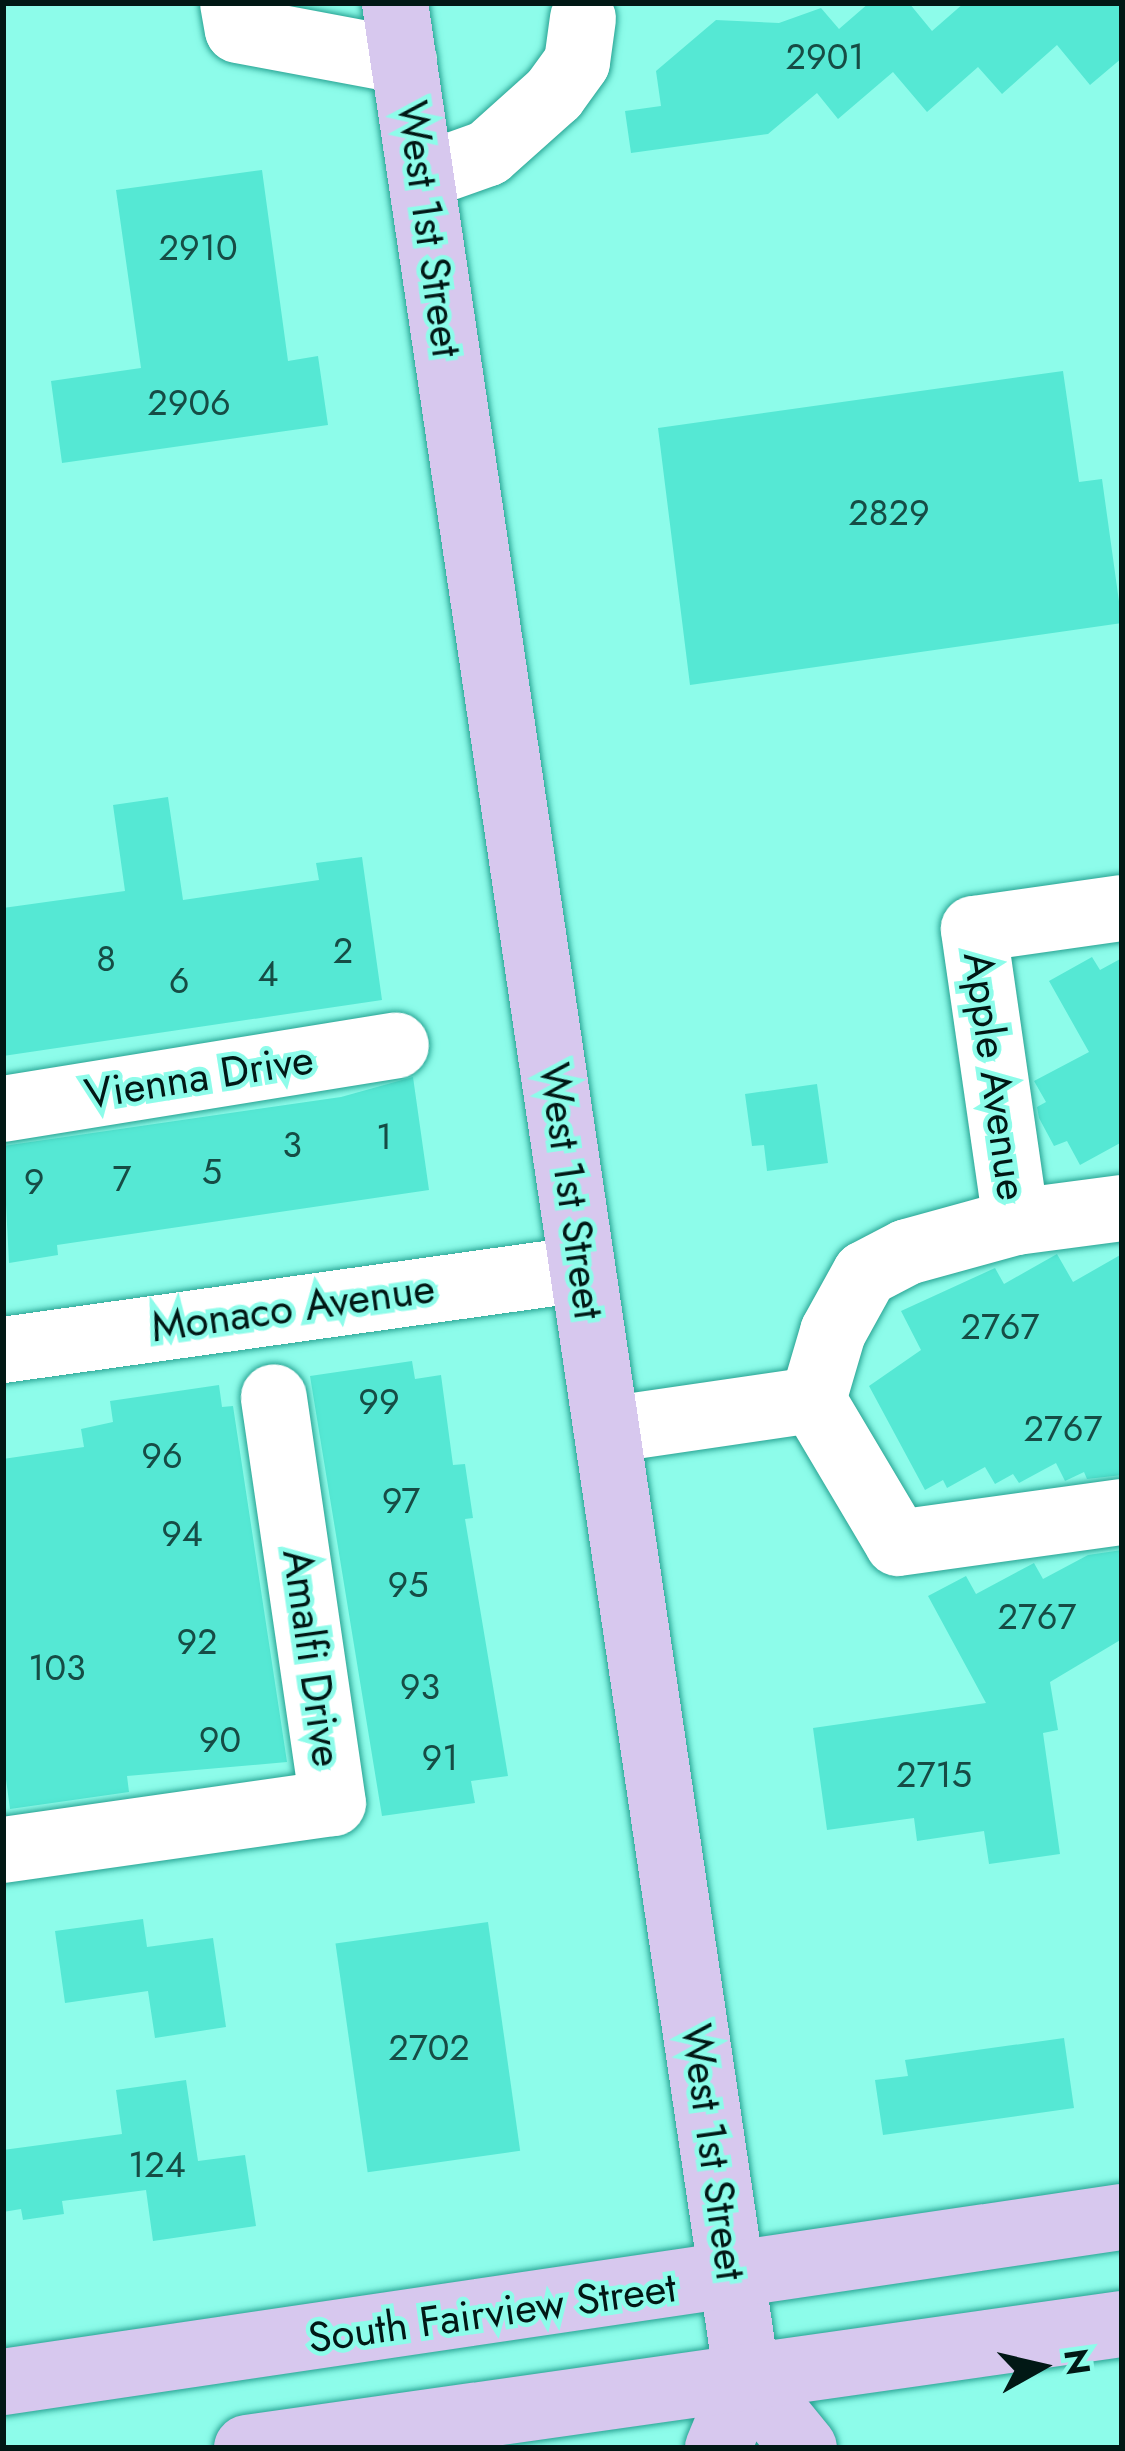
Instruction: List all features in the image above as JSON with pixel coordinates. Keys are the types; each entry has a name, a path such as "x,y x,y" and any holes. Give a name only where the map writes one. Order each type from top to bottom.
{"main road":[{"name":"West 1st Street","path":"399,32 747,2378"},
{"name":"South Fairview Street","path":"3,2382 732,2279 1122,2217"},
{"path":"247,2448 1122,2324"},
{"path":"718,2448 747,2378"},
{"path":"747,2378 804,2448"}],"street":[{"path":"233,3 238,30 399,32"},
{"path":"421,177 488,153 554,94 577,62 583,18"},
{"name":"Apple Avenue","path":"1016,1222 974,929 1122,908"},
{"name":"Vienna Drive","path":"3,1109 396,1045"},
{"path":"1122,1208 1016,1222 907,1252 865,1274 833,1332 812,1400 898,1544 1122,1512"},
{"name":"Monaco Avenue","path":"3,1350 583,1269"},
{"name":"Amalfi Drive","path":"3,1850 333,1803 274,1396"},
{"path":"607,1430 812,1400"}],"building":[{"path":"869,3 909,3 932,31 964,3 1122,3 1122,58 1090,85 1057,45 1002,94 978,67 927,112 893,72 838,119 817,93 768,134 631,153 625,111 661,106 656,71 716,20 779,23 821,8 839,29"},
{"path":"262,170 288,361 318,356 328,425 62,463 51,381 141,368 116,190"},
{"path":"1063,371 1079,482 1102,479 1122,623 690,685 658,428"},
{"path":"168,797 183,900 319,880 316,863 362,857 382,1000 3,1056 3,908 125,891 113,805"},
{"path":"1092,957 1100,970 1122,958 1122,1142 1080,1165 1067,1141 1054,1146 1039,1118 1037,1107 1046,1102 1034,1081 1089,1052 1049,981"},
{"path":"413,1077 429,1190 57,1245 58,1255 9,1263 3,1146 341,1097"},
{"path":"817,1084 828,1163 767,1171 764,1145 752,1146 745,1094"},
{"path":"1057,1254 1073,1282 1122,1254 1122,1475 1087,1479 1084,1472 1065,1481 1056,1463 1019,1483 1013,1474 995,1484 985,1467 947,1488 943,1480 925,1490 869,1386 921,1350 901,1311 995,1268 1004,1284"},
{"path":"412,1361 415,1379 441,1375 453,1465 465,1464 473,1518 465,1519 508,1776 471,1781 475,1803 382,1816 310,1376"},
{"path":"219,1385 222,1407 233,1406 287,1762 127,1776 129,1792 10,1809 3,1757 3,1459 84,1447 81,1429 113,1422 110,1401"},
{"path":"1122,1550 1122,1639 1050,1682 1058,1730 1043,1733 1060,1854 989,1864 984,1831 917,1841 914,1818 827,1830 813,1728 986,1703 928,1596 966,1576 976,1594 1034,1563 1043,1579 1088,1555"},
{"path":"143,1919 147,1947 213,1938 226,2027 155,2038 148,1991 65,2003 55,1931"},
{"path":"488,1922 520,2151 368,2172 335,1943"},
{"path":"1064,2038 1074,2108 883,2135 875,2080 908,2076 905,2060"},
{"path":"186,2080 198,2161 245,2155 256,2226 153,2241 146,2190 62,2201 64,2214 23,2220 21,2209 3,2212 3,2150 122,2134 116,2090"}]}
